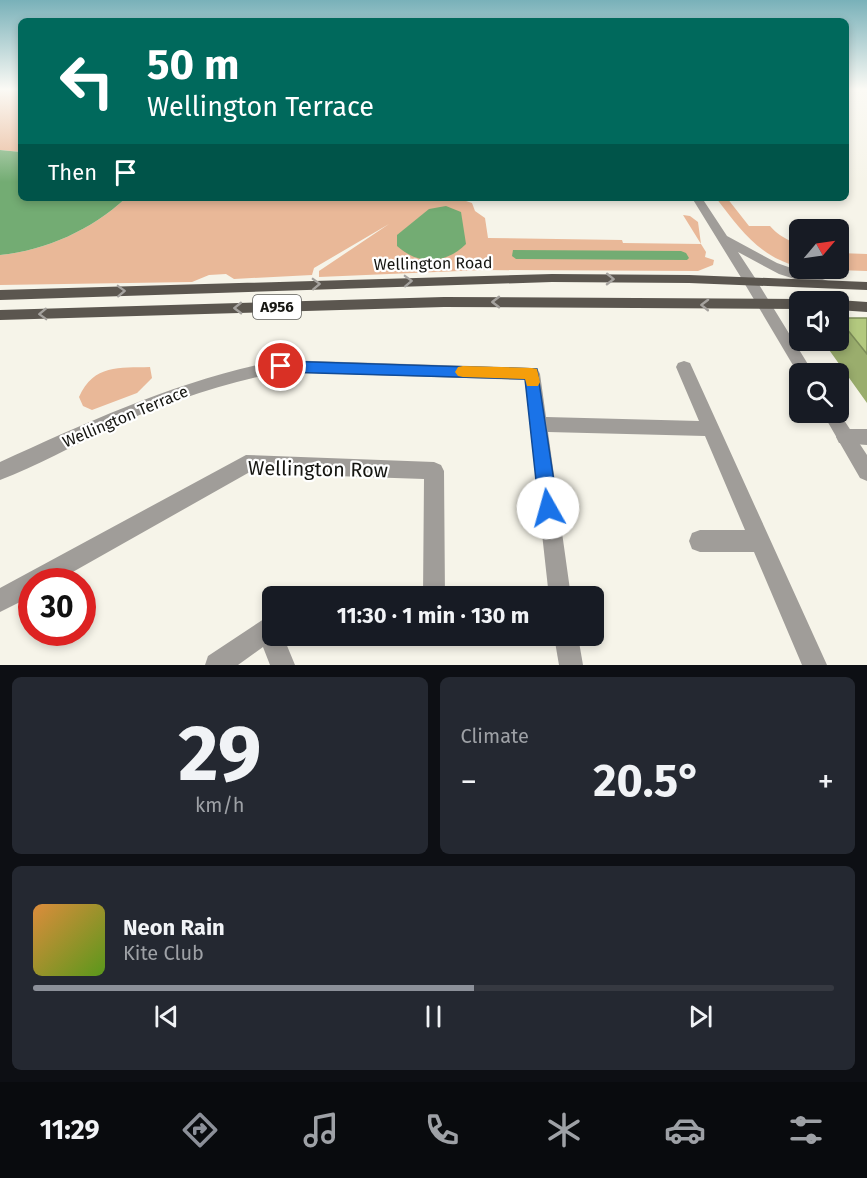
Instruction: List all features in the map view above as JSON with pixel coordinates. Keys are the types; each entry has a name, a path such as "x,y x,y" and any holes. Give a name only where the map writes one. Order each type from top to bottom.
{"main road":[{"name":"Wellington Road","path":"0,295 507,279 750,281 867,286"},
{"name":"A956","path":"0,315 444,302 789,304"},
{"path":"849,306 867,307"}],"street":[{"path":"699,201 725,239 799,363"},
{"path":"725,239 776,270 823,284"},
{"name":"Wellington Terrace","path":"0,471 165,396 243,372 281,366 532,374 559,586"},
{"path":"684,367 815,665"},
{"path":"837,423 867,472"},
{"path":"537,424 712,429"},
{"path":"845,437 867,437"},
{"name":"Wellington Row","path":"57,568 246,464 434,471 434,586"},
{"path":"700,541 761,541"},
{"name":"Wellington Row","path":"0,600 18,590"},
{"path":"217,665 262,633"},
{"path":"276,646 283,665"},
{"path":"568,646 571,665"}],"shaded area":[{"path":"0,120 18,120 18,152 0,150"},
{"path":"0,150 18,152 18,201 122,201 98,220 68,237 35,248 0,255"},
{"path":"122,201 466,201 472,203 475,211 485,218 488,238 701,244 706,252 705,257 714,260 713,265 698,271 483,270 319,277 319,271 389,224 314,268 312,275 234,279 226,274 209,275 192,282 0,285 0,255 35,248 68,237"},
{"path":"718,201 729,201 749,226 770,226 789,241 789,263 772,256 752,240"},
{"path":"446,206 461,212 466,244 458,251 450,256 432,260 414,257 397,246 397,235 429,209"},
{"path":"683,215 690,216 698,222 701,244"},
{"path":"513,250 681,251 689,258 687,260 516,259 512,256"},
{"path":"849,253 867,254 867,271 849,270"},
{"path":"150,367 152,378 137,393 92,410 83,406 79,397 85,386 100,373 118,368"}],"building":[{"path":"849,318 867,318 867,354 849,332"}],"slow traffic":[{"path":"463,372 532,374 533,382"}],"route":[{"path":"281,366 532,374 548,508"}]}
